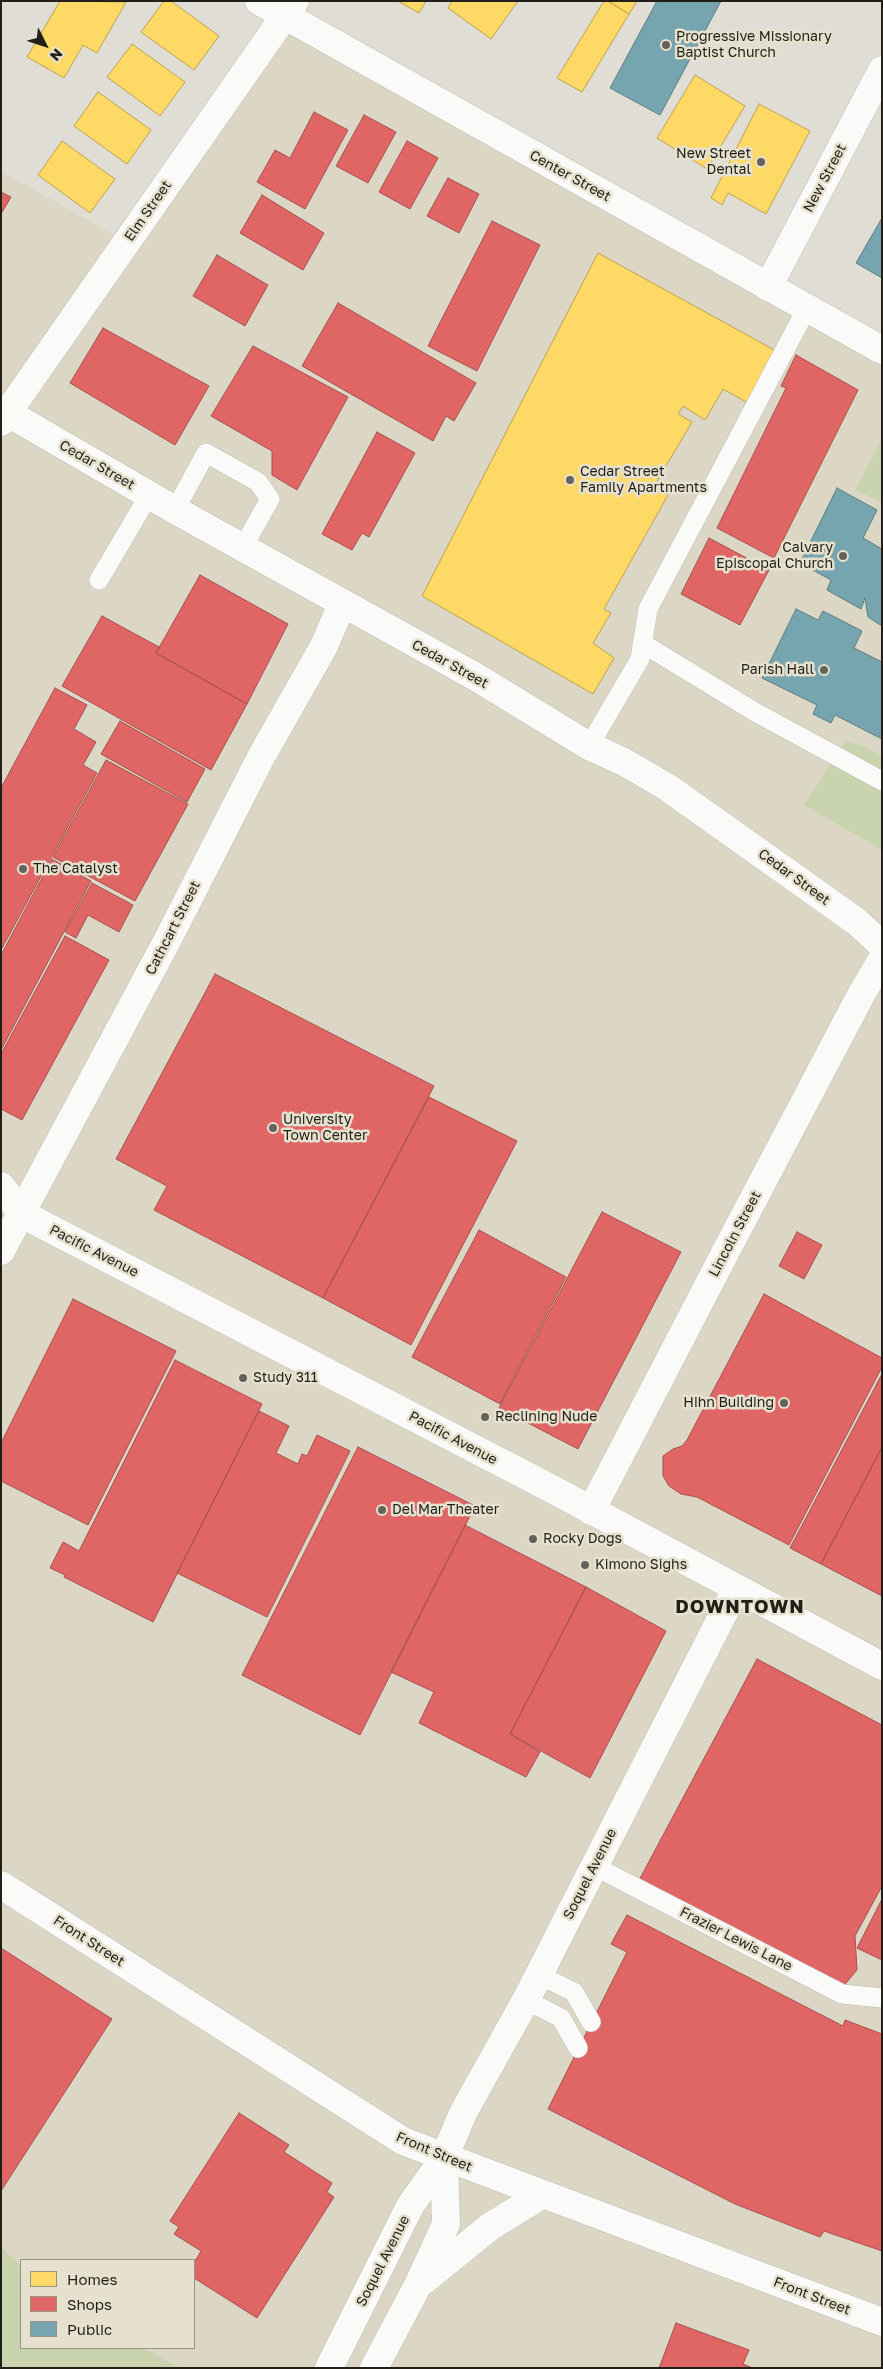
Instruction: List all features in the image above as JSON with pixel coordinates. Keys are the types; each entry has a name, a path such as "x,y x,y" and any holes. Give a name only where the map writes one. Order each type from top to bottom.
{"street":[{"name":"Center Street","path":"259,1 290,8 768,287 882,350"},
{"name":"Elm Street","path":"4,415 290,8"},
{"name":"New Street","path":"768,287 882,70"},
{"name":"Cedar Street","path":"4,415 476,677 589,746 624,762 674,792 857,922 882,945"},
{"name":"Cathcart Street","path":"1,1251 12,1215 324,646 342,604"},
{"name":"Lincoln Street","path":"591,1511 734,1235 882,959"},
{"name":"Pacific Avenue","path":"1,1186 12,1215 591,1511 882,1666"},
{"name":"Soquel Avenue","path":"329,2368 410,2206 444,2158 463,2113 526,2000 736,1589"},
{"name":"Front Street","path":"1,1885 403,2141 882,2322"},
{"name":"Soquel Avenue","path":"374,2368 418,2285 446,2224 444,2158"},
{"path":"418,2285 491,2226 544,2194"}],"lane":[{"path":"589,746 640,659 648,609 806,308"},
{"path":"175,510 206,453 258,482 270,499 244,547"},
{"path":"99,580 149,495"},
{"path":"642,643 755,712 882,781"},
{"name":"Frazier Lewis Lane","path":"594,1866 842,1994 882,1998"},
{"path":"538,1975 574,1992 591,2022"},
{"path":"526,2000 561,2018 578,2048"}],"shaded area":[{"path":"287,20 882,350 882,2368 184,2368 145,2349 195,2349 195,2259 20,2259 20,2265 1,2248 1,171 125,241"}],"green space":[{"path":"882,439 882,502 855,490"},
{"path":"846,741 865,747 882,757 882,850 804,805"},
{"path":"1,2247 20,2265 20,2349 145,2349 182,2368 1,2368"}],"building: Homes":[{"path":"60,1 126,2 97,53 83,45 64,78 27,57"},
{"path":"164,1 171,1 219,36 194,70 141,32"},
{"path":"398,1 426,1 419,13"},
{"path":"452,1 518,1 491,39 448,8"},
{"path":"604,1 608,1 629,14 582,92 557,78"},
{"path":"608,1 637,1 629,14"},
{"path":"132,44 185,82 160,116 107,77"},
{"path":"695,75 745,106 707,169 657,138"},
{"path":"98,92 151,130 127,164 74,126"},
{"name":"New Street Dental","path":"759,104 810,131 766,214 728,193 722,205 711,198"},
{"path":"62,141 115,179 90,213 38,175"},
{"name":"Cedar Street Family Apartments","path":"598,253 778,352 750,404 723,389 705,420 683,406 678,414 692,422 654,486 668,495 604,609 611,613 593,643 614,658 593,694 422,596"}],"building: Shops":[{"path":"314,112 348,130 305,209 257,182 275,150 290,158"},
{"path":"364,115 396,132 368,183 336,166"},
{"path":"407,141 438,158 410,209 379,192"},
{"path":"448,178 479,194 459,233 427,216"},
{"path":"1,192 11,197 1,214"},
{"path":"262,195 324,233 303,270 240,233"},
{"path":"492,221 540,245 477,371 428,346"},
{"path":"217,255 268,285 245,326 193,296"},
{"path":"338,303 476,383 454,421 446,416 433,441 302,366"},
{"path":"103,328 209,386 175,445 70,383"},
{"path":"253,346 348,397 297,490 272,475 272,451 211,416"},
{"path":"796,355 858,390 774,558 717,528 786,388 781,386"},
{"path":"377,432 415,453 369,537 362,533 352,550 322,534"},
{"path":"709,538 769,570 740,625 681,594"},
{"path":"200,575 288,624 247,704 156,653"},
{"path":"102,616 159,647 156,653 247,704 211,770 62,686"},
{"name":"The Catalyst","path":"55,688 87,705 74,729 96,742 83,765 97,773 1,950 1,788"},
{"path":"120,721 205,769 187,802 101,754"},
{"path":"106,760 188,804 135,901 53,857"},
{"path":"52,859 91,881 1,1050 1,955"},
{"path":"92,883 133,905 119,932 88,915 76,938 65,932"},
{"path":"65,936 109,960 22,1120 1,1109 1,1054"},
{"name":"University Town Center","path":"215,974 434,1086 323,1298 154,1210 167,1186 116,1159"},
{"path":"429,1097 517,1141 411,1345 323,1298"},
{"path":"602,1212 681,1252 578,1449 499,1408"},
{"path":"479,1230 566,1277 500,1404 412,1357"},
{"path":"797,1232 822,1245 804,1279 779,1266"},
{"name":"Hihn Building","path":"764,1294 882,1358 882,1367 789,1545 697,1497 681,1494 669,1486 663,1476 663,1456 673,1449 682,1446 687,1440"},
{"path":"73,1299 176,1351 88,1525 1,1481 1,1443"},
{"path":"175,1360 262,1404 153,1622 50,1568 63,1542 79,1551"},
{"path":"882,1374 882,1447 821,1564 790,1548"},
{"path":"259,1411 289,1426 276,1453 298,1464 302,1454 307,1456 317,1435 350,1451 267,1617 177,1573"},
{"path":"358,1447 475,1506 360,1735 242,1675"},
{"path":"882,1447 882,1596 821,1564"},
{"path":"465,1525 586,1587 510,1734 540,1752 526,1777 419,1723 434,1692 391,1672"},
{"path":"586,1587 666,1631 590,1778 510,1734"},
{"path":"757,1659 882,1725 882,1886 855,1936 857,1970 841,1989 637,1884"},
{"path":"882,1899 882,1960 857,1948"},
{"path":"627,1915 843,2026 845,2020 882,2034 882,2251 824,2231 820,2237 735,2204 548,2109 627,1952 611,1944"},
{"path":"1,1948 112,2019 1,2191"},
{"path":"239,2113 289,2145 284,2152 332,2183 327,2192 334,2197 257,2318 195,2279 195,2261 201,2251 174,2234 179,2227 170,2221"},
{"path":"676,2323 749,2350 743,2364 753,2368 659,2368"}],"building: Public":[{"name":"Progressive Missionary Baptist Church","path":"657,1 721,1 660,115 610,88"},
{"path":"882,218 882,278 856,263"},
{"name":"Calvary Episcopal Church","path":"837,488 877,510 863,538 882,549 882,626 868,617 865,598 861,609 827,590 831,580 800,563"},
{"name":"Parish Hall","path":"796,609 818,620 823,611 862,631 854,648 882,662 882,739 835,715 831,723 813,714 817,705 762,678"}],"place":[{"name":"Progressive Missionary Baptist Church","path":"666,45"},
{"name":"New Street Dental","path":"761,162"},
{"name":"Cedar Street Family Apartments","path":"570,480"},
{"name":"Calvary Episcopal Church","path":"843,556"},
{"name":"Parish Hall","path":"824,670"},
{"name":"The Catalyst","path":"23,869"},
{"name":"University Town Center","path":"273,1128"},
{"name":"Study 311","path":"243,1378"},
{"name":"Hihn Building","path":"784,1403"},
{"name":"Reclining Nude","path":"485,1417"},
{"name":"Del Mar Theater","path":"382,1510"},
{"name":"Rocky Dogs","path":"533,1539"},
{"name":"Kimono Sighs","path":"585,1565"}],"district":[{"name":"DOWNTOWN","path":"740,1607"}]}
